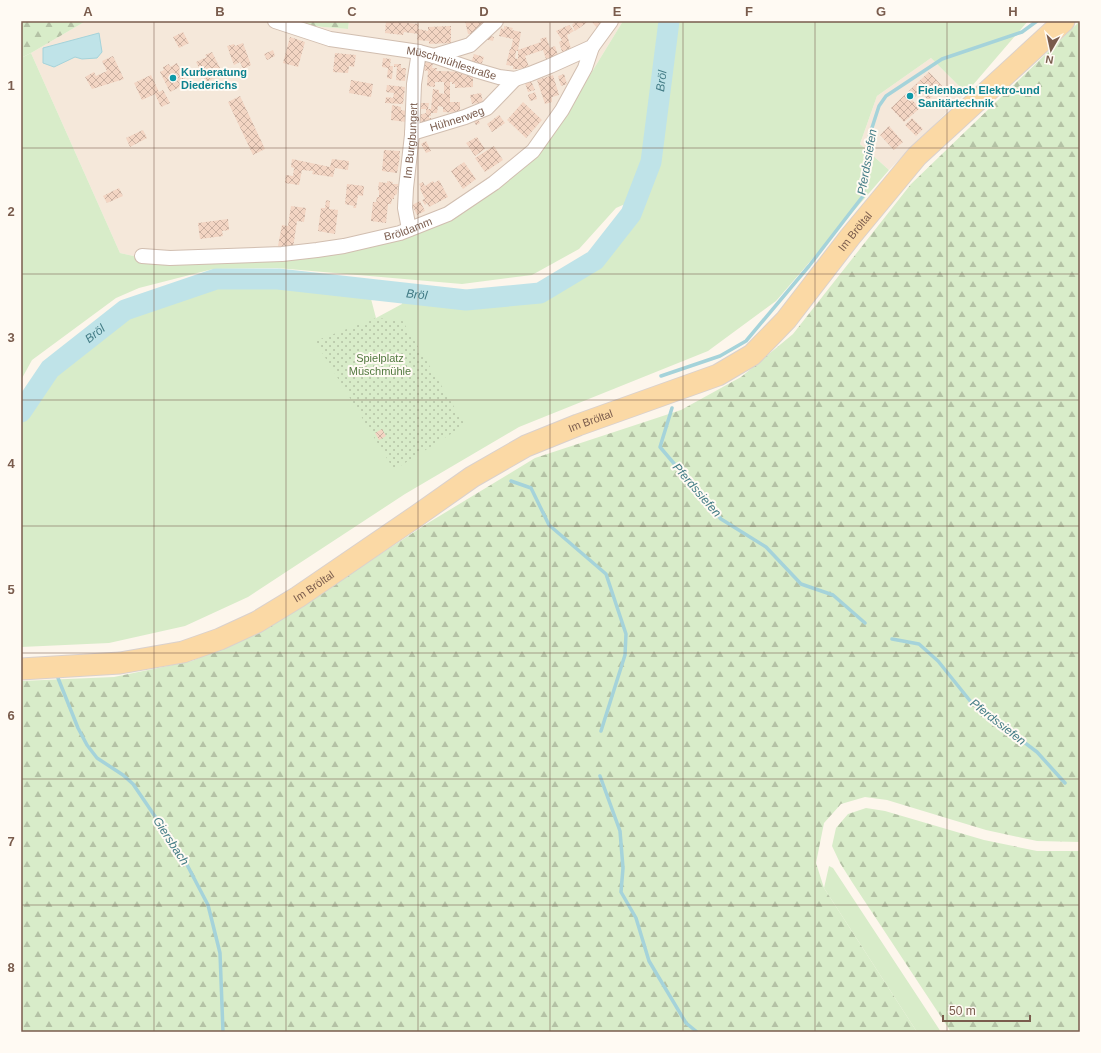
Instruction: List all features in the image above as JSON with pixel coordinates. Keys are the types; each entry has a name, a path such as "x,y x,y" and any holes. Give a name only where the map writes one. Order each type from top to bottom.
{"main road":[{"name":"Im Bröltal","path":"21,669 120,663 183,652 220,639 257,622 298,597 472,477 526,446 578,425 718,375 752,354 786,320 850,237 917,156 1064,21"}],"street":[{"name":"Müschmühlestraße","path":"275,21 330,39 419,52 475,70 515,79"},
{"path":"434,56 470,45 496,21"},
{"path":"515,79 550,66 592,47 611,21"},
{"name":"Bröldamm","path":"142,256 170,258 289,253 344,246 400,232 448,214 494,183 533,151 562,110 585,68 592,47"},
{"name":"Im Burgbungert","path":"409,229 405,208 406,188 412,133 414,84 419,52"},
{"name":"Hühnerweg","path":"412,133 465,117 487,108 515,79"}],"shaded area":[{"path":"86,21 251,21 348,29 349,21 623,21 560,124 449,216 340,251 147,259 120,253 31,53"},
{"path":"931,58 966,93 889,170 860,144 877,96"}],"green space":[{"path":"21,21 86,21 21,58"},
{"path":"251,21 349,21 348,29"},
{"path":"623,21 1028,21 966,93 931,58 877,96 860,144 889,170 776,301 708,351 519,427 405,494 248,597 185,626 109,643 21,647 21,424 54,372 125,315 215,283 280,286 370,295 376,318 402,304 403,297 463,305 541,296 599,264 636,217 648,194 616,208 579,249 532,275 462,284 277,268 213,269 139,288 116,298 32,360 21,380 21,58 31,53 120,253 147,259 276,257 449,216 560,124"},
{"path":"1080,21 1080,842 1037,841 986,830 887,800 865,797 841,804 824,823 816,863 824,888 917,1032 21,1032 21,681 114,677 192,661 263,631 428,523 535,458 681,410 741,377 793,334 911,184"},
{"name":"Spielplatz Müschmühle","path":"376,318 402,320 465,425 394,470 315,341"},
{"path":"866,808 885,811 984,840 1037,851 1080,851 1080,1032 951,1032 852,882 840,863 832,846 836,828 848,814"},
{"path":"829,866 833,868 941,1032 917,1032 824,888"}],"water":[{"path":"99,33 102,52 97,58 82,59 75,57 54,67 43,63 43,48"}],"building":[{"path":"386,21 419,24 418,29 428,31 428,27 451,26 451,43 429,44 429,41 417,40 418,34 404,32 403,35 385,33"},
{"path":"465,21 493,21 480,25 481,31 471,36 468,34"},
{"path":"576,21 589,21 575,31 572,25"},
{"path":"591,21 601,21 604,24 598,29"},
{"path":"569,25 574,31 567,35 572,52 563,55 559,42 562,40 556,31"},
{"path":"504,26 521,32 518,50 541,42 540,39 546,37 550,48 555,46 558,56 546,59 543,50 525,56 529,67 513,69 513,66 506,65 513,39 499,36 501,28 504,29","holes":["516,51 518,51 518,59 515,58"]},
{"path":"183,32 189,43 179,48 173,37"},
{"path":"486,35 494,37 493,41 485,39"},
{"path":"290,37 305,42 298,67 283,63"},
{"path":"243,43 251,65 243,69 240,62 234,65 227,46 234,44 235,46"},
{"path":"273,50 275,56 267,60 264,54"},
{"path":"212,52 223,74 206,82 196,62 207,57 205,55"},
{"path":"335,53 356,55 354,67 349,66 348,73 333,72"},
{"path":"474,54 484,57 481,66 471,63"},
{"path":"113,56 124,79 92,89 85,77 94,72 96,76 107,71 102,61"},
{"path":"383,58 391,59 390,66 393,66 392,79 387,78 388,68 382,67"},
{"path":"423,62 433,63 432,68 437,68 436,71 473,72 473,87 455,88 455,84 450,82 450,102 460,102 460,113 443,112 443,107 438,106 437,113 431,113 431,116 429,116 429,118 431,118 431,122 421,125 419,115 426,113 426,109 418,109 418,103 429,103 428,109 431,109 433,89 439,90 439,93 444,94 444,82 435,82 435,87 427,86 428,71 422,70"},
{"name":"Kurberatung Diederichs","path":"177,63 187,83 170,92 160,72 164,70 163,67 169,64 170,67"},
{"path":"394,64 401,64 401,68 406,68 405,81 396,80 397,67 394,67"},
{"name":"Fielenbach Elektro-und Sanitärtechnik","path":"929,72 943,87 928,100 921,92 912,100 920,108 904,122 891,108"},
{"path":"564,74 567,84 561,86 558,76"},
{"path":"151,75 159,92 163,90 170,103 161,107 155,94 142,100 134,83"},
{"path":"553,75 559,95 552,97 552,102 545,104 537,80"},
{"path":"351,80 373,84 371,97 349,93"},
{"path":"531,81 535,90 528,92 525,83"},
{"path":"387,85 405,87 403,104 385,103 386,97 393,98 394,93 386,92"},
{"path":"535,92 537,99 530,101 528,95"},
{"path":"481,93 483,102 472,104 470,95"},
{"path":"240,96 265,149 253,155 228,102"},
{"path":"523,102 542,120 526,138 507,120"},
{"path":"392,105 401,107 401,110 407,111 406,122 391,120"},
{"path":"499,115 505,123 492,132 487,124"},
{"path":"912,118 923,129 916,136 905,125"},
{"path":"478,119 480,123 476,125 474,121"},
{"path":"889,126 903,142 894,150 880,135"},
{"path":"143,130 147,138 130,147 126,138"},
{"path":"477,137 485,149 475,156 466,143"},
{"path":"426,141 431,151 426,153 421,144"},
{"path":"494,146 503,160 485,172 475,158"},
{"path":"384,150 400,151 397,173 382,171"},
{"path":"292,159 330,167 332,159 349,161 348,170 335,168 333,177 312,174 313,171 302,170 299,185 285,183 286,175 293,176 294,168 291,167"},
{"path":"464,162 476,179 463,189 451,171"},
{"path":"439,180 448,197 429,207 427,203 425,205 422,200 425,199 419,184 423,182 425,186 433,181 434,183"},
{"path":"387,181 393,182 392,184 398,184 397,194 394,196 394,199 392,199 391,204 388,204 386,223 371,221 373,202 376,202 377,197 379,197 379,182 387,183"},
{"path":"347,184 364,186 363,196 358,195 356,208 345,204"},
{"path":"119,188 123,196 107,203 103,196"},
{"path":"326,200 330,201 329,209 338,210 335,234 318,231 321,208 325,208"},
{"path":"420,201 425,211 417,215 412,205"},
{"path":"291,206 306,208 304,222 297,221 293,248 278,246 282,225 288,226"},
{"path":"228,219 229,230 222,231 223,236 200,239 198,223"},
{"path":"382,429 386,436 379,440 375,433"}],"waterway":[{"name":"Bröl","path":"21,412 50,369 125,310 216,279 278,279 466,300 540,293 595,260 631,214 651,162 669,21"},
{"name":"Pferdssiefen","path":"661,376 720,356 746,341 809,266 863,196 869,137 879,106 886,96 942,59 1022,32 1037,21"},
{"name":"Pferdssiefen","path":"672,408 660,447 721,519 766,547 801,584 833,595 865,623"},
{"path":"511,481 531,488 549,525 606,574 626,634 625,655 601,731"},
{"name":"Pferdssiefen","path":"892,639 919,644 938,661 971,702 1037,752 1065,783"},
{"name":"Giersbach","path":"58,678 78,728 87,745 97,758 123,775 133,784 184,859 208,905 220,953 223,1032"},
{"path":"600,776 620,831 623,868 621,892 636,918 649,961 686,1023 697,1032"}],"place":[{"name":"Kurberatung Diederichs","path":"173,78"},
{"name":"Fielenbach Elektro-und Sanitärtechnik","path":"910,96"}]}
